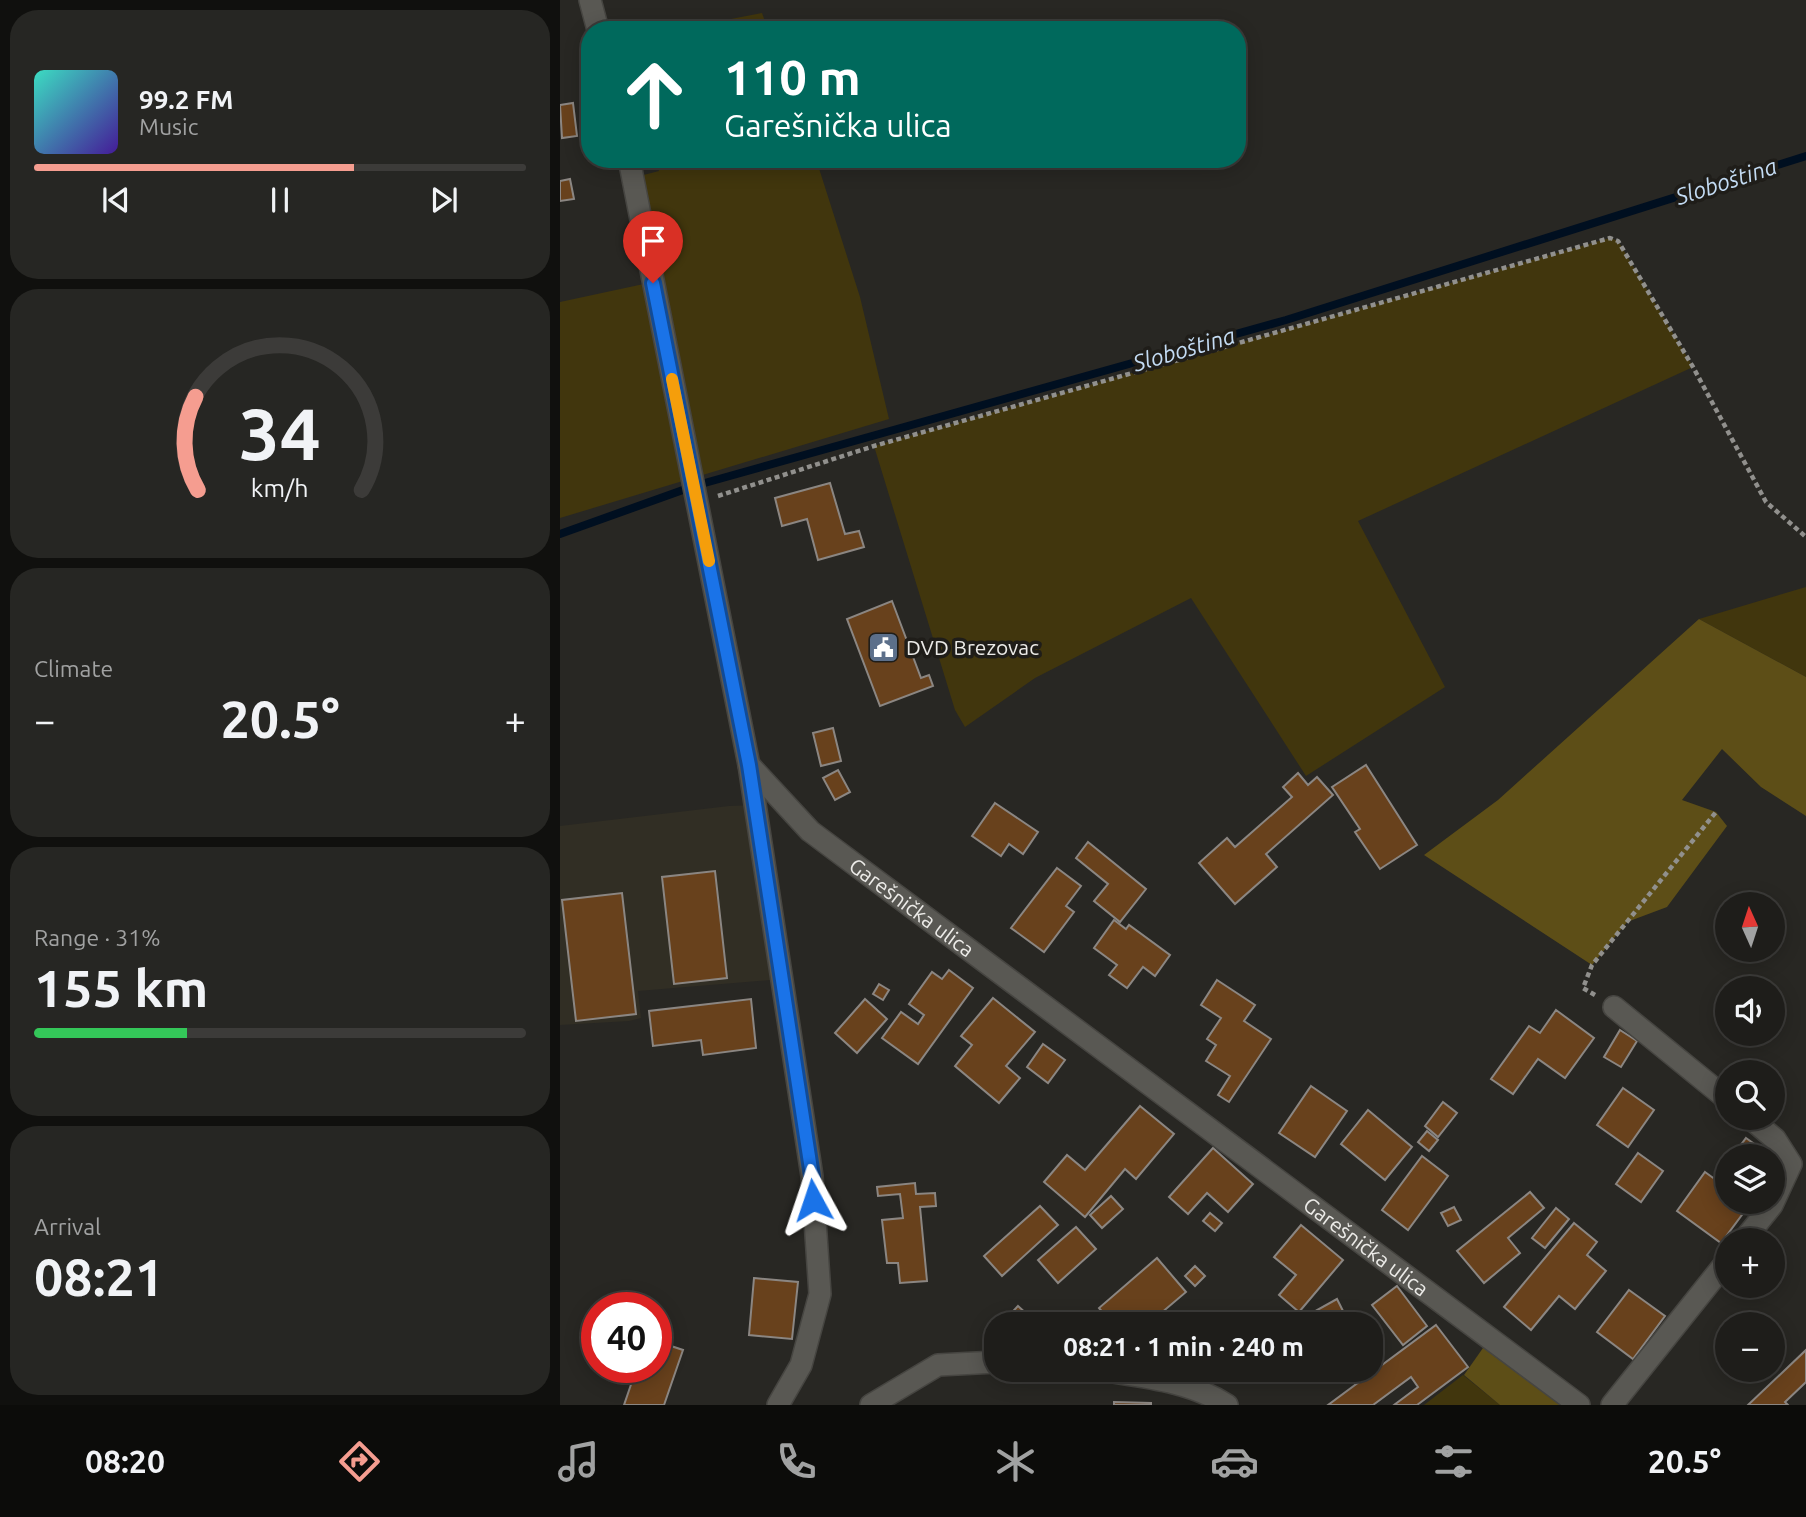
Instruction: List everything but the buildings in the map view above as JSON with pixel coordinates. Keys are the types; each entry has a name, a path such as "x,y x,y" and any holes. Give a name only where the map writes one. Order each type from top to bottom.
{"main road":[{"path":"590,0 596,21"},
{"path":"631,168 749,765 812,1176 820,1294 801,1365 779,1405"},
{"name":"Garešnička ulica","path":"749,765 810,831 1579,1405"},
{"path":"1614,1007 1715,1090"},
{"path":"1754,1228 1772,1205 1791,1164 1775,1139 1764,1130"},
{"path":"1612,1405 1715,1276"},
{"path":"871,1405 938,1365 984,1363"},
{"path":"1159,1382 1178,1395 1210,1394 1227,1405"}],"path":[{"path":"697,502 874,446 1610,237 1618,240 1693,367 1766,502 1806,537"},
{"path":"1614,1007 1583,988 1592,965 1716,812"}],"shaded area":[{"path":"762,13 765,21 721,21"},
{"path":"658,168 819,168 860,297 889,419 560,518 560,302 653,282 632,178 659,171"},
{"path":"1610,238 1618,241 1693,367 1358,521 1445,687 1306,776 1191,598 1035,678 965,727 955,710 874,446"},
{"path":"1806,587 1806,677 1699,619"},
{"path":"1699,619 1806,677 1806,816 1761,787 1722,749 1682,800 1716,812 1727,826 1667,907 1627,922 1592,965 1424,855 1498,800"},
{"path":"756,805 782,979 638,991 641,1018 560,1025 560,826"},
{"path":"1490,1338 1579,1405 1500,1405 1464,1375"},
{"path":"1463,1375 1500,1405 1424,1405"}],"waterway":[{"name":"Sloboština","path":"560,534 694,486 1286,320 1806,156"}],"slow traffic":[{"path":"672,379 709,561"}],"place":[{"name":"DVD Brezovac","path":"883,647"}],"route":[{"path":"653,283 749,765 812,1176 813,1200"}]}
